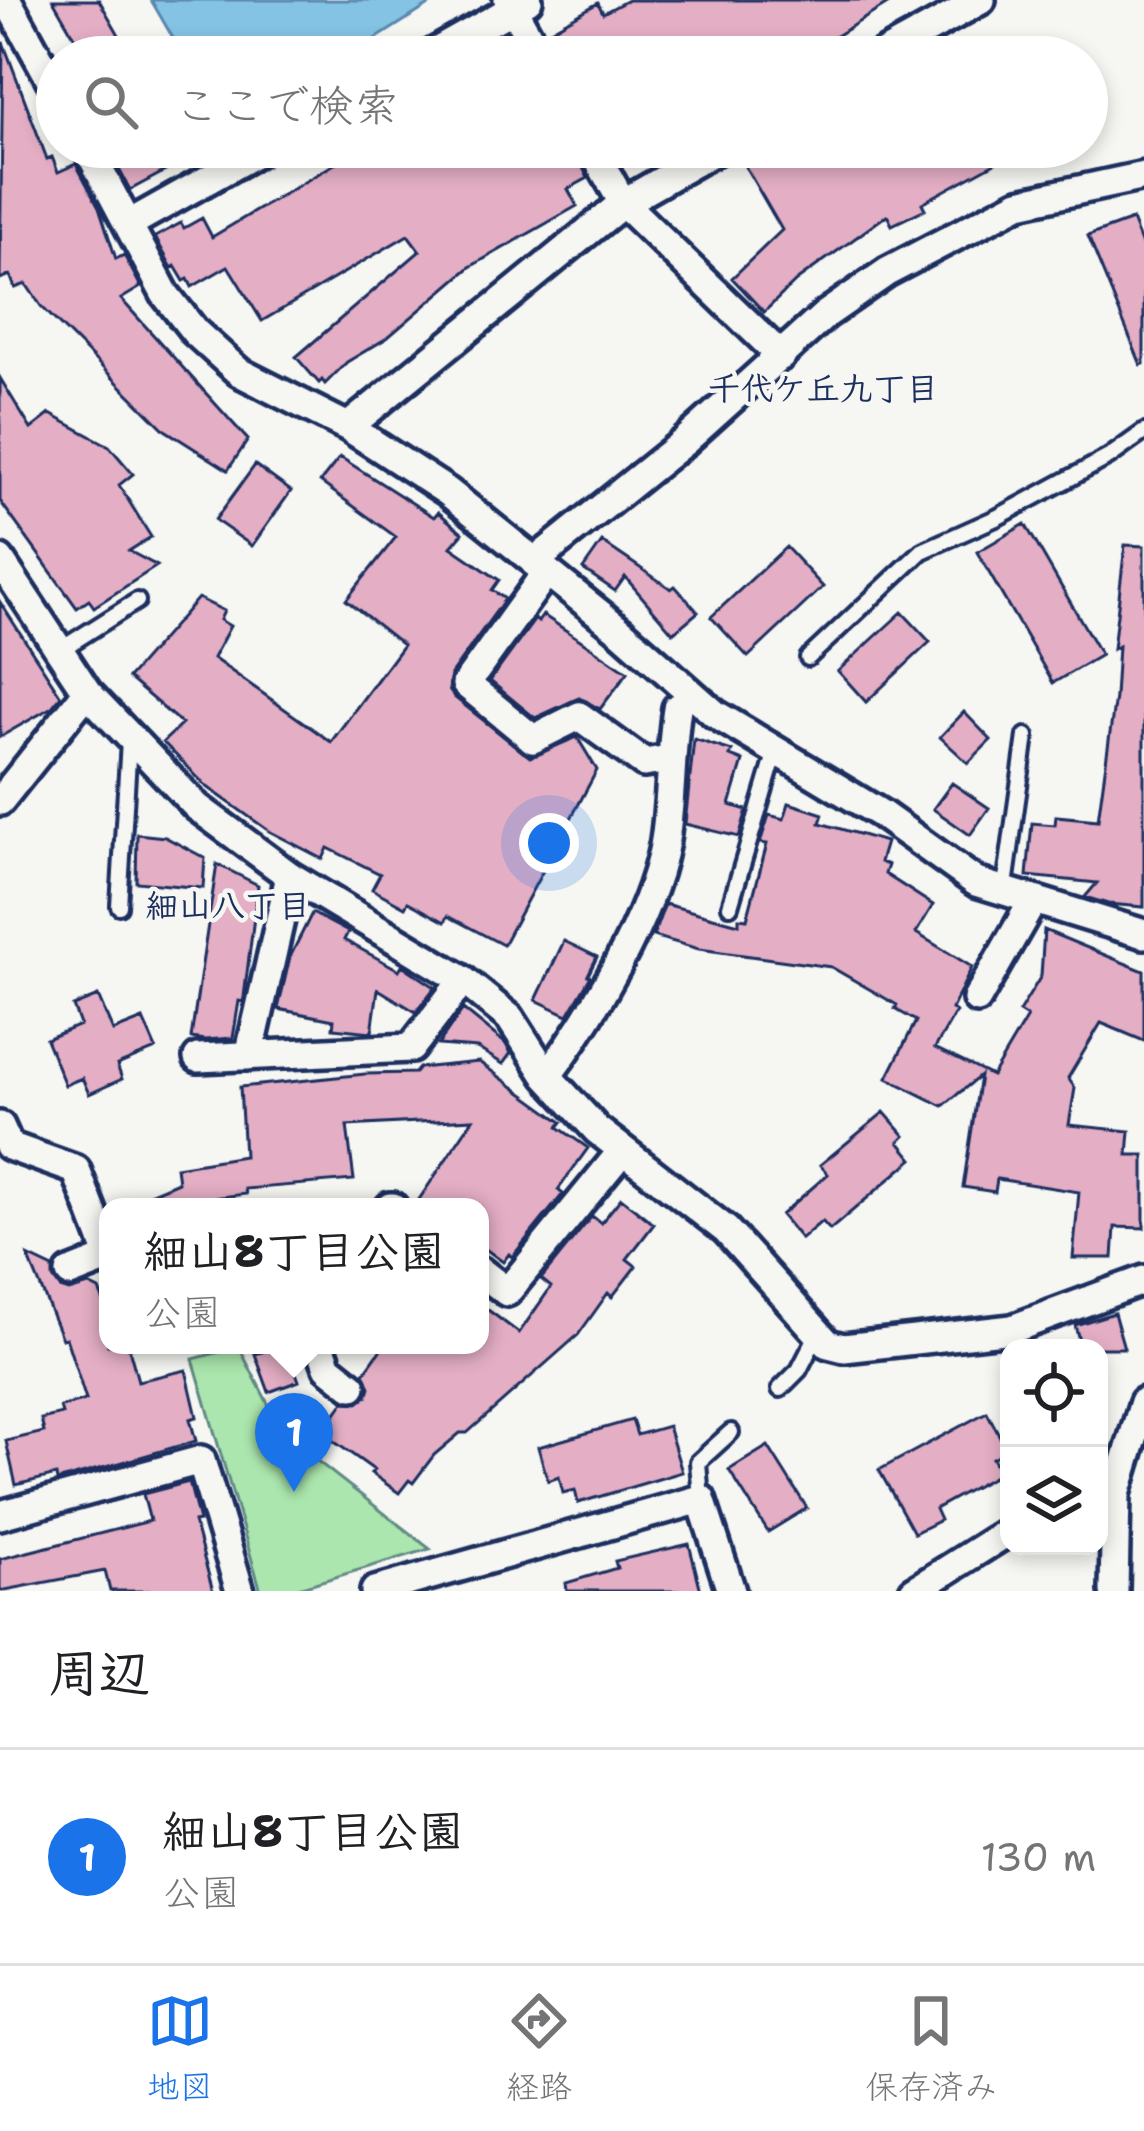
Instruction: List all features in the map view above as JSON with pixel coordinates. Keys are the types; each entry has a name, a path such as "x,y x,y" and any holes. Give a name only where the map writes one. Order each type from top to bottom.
{"street":[{"path":"7,0 36,53"},
{"path":"916,36 981,0"},
{"path":"462,36 516,3 531,36"},
{"path":"98,168 165,294 195,332 239,372 348,427 448,492 715,714 881,814 976,882 1144,934"},
{"path":"129,224 229,168"},
{"path":"603,168 623,203 782,356"},
{"path":"348,427 623,203 684,168"},
{"path":"669,759 644,763 579,716 533,739 466,684 540,568 825,315 887,272 1019,203 1144,176"},
{"path":"0,560 88,692 196,807 290,877 463,980 509,1018 547,1076 597,1130 726,1230 817,1335 844,1348 1012,1329 1144,1280"},
{"path":"0,801 88,692"},
{"path":"547,1076 568,1049 633,934 664,846 676,707"},
{"path":"249,1056 290,877"},
{"path":"977,999 1034,901"},
{"path":"198,1058 411,1048 463,980"},
{"path":"0,1126 9,1146 76,1170 99,1232"},
{"path":"489,1278 507,1292 622,1151"},
{"path":"70,1274 99,1260"},
{"path":"323,1354 328,1367 352,1386"},
{"path":"1108,1494 1144,1402"},
{"path":"0,1515 201,1460 240,1591"},
{"path":"375,1591 700,1498 731,1591"},
{"path":"1108,1510 1114,1591"},
{"path":"914,1591 1000,1537"}],"lane":[{"path":"808,658 922,550 1017,507 1109,457 1144,432"},
{"path":"60,650 137,601"},
{"path":"119,907 129,736"},
{"path":"1004,893 1026,736"},
{"path":"730,905 776,751"},
{"path":"779,1389 799,1370 817,1335"},
{"path":"700,1498 698,1462 731,1432"}],"green space":[{"path":"243,1354 284,1435 430,1549 288,1591 261,1591 193,1359"}],"water":[{"path":"151,0 437,0 380,36 172,36"}],"building":[{"path":"53,0 99,0 120,36 74,36"},
{"path":"628,0 894,0 836,36 549,36 547,32 598,3 603,13"},
{"path":"3,42 36,130 36,168 56,168 58,172 78,168 99,207 116,259 124,255 141,287 121,299 248,440 228,470 165,430 41,306 26,284 15,288 10,275 0,279"},
{"path":"118,168 171,168 130,190"},
{"path":"328,168 583,168 588,178 568,189 577,206 470,267 325,384 296,357 420,251 408,235 262,321 228,266 192,287 172,268 155,237 202,218 212,237"},
{"path":"746,168 986,168 892,225 887,215 796,281 764,312 732,278 782,230"},
{"path":"1132,220 1144,250 1141,365 1088,236"},
{"path":"0,378 31,429 50,414 109,446 133,474 119,485 151,537 129,551 157,566 94,607 89,600 77,608 0,501"},
{"path":"340,457 434,517 438,512 463,533 451,547 499,580 492,590 505,599 451,674 449,690 454,697 530,757 577,737 597,770 503,945 448,916 445,922 372,889 380,874 328,848 323,859 269,831 206,786 163,742 182,724 128,678 198,598 224,611 220,620 230,626 213,658 331,742 403,645 346,600 396,537 320,482"},
{"path":"255,465 291,491 252,546 215,520"},
{"path":"1025,524 1101,655 1053,683 977,552"},
{"path":"602,542 671,589 675,586 698,612 673,633 625,577 615,591 583,569"},
{"path":"1125,545 1144,546 1144,907 1085,897 1097,883 1027,876 1032,823 1055,825 1056,816 1098,820 1115,697 1118,646 1113,649"},
{"path":"786,547 823,587 748,657 711,617"},
{"path":"0,602 61,696 52,707 0,737"},
{"path":"902,612 930,642 866,702 838,671"},
{"path":"543,615 628,672 600,709 579,698 535,718 490,681 535,619 538,622"},
{"path":"964,712 991,740 968,763 940,737"},
{"path":"694,739 732,751 730,756 743,761 730,805 747,810 739,837 685,824"},
{"path":"952,783 989,808 970,835 933,809"},
{"path":"789,803 823,814 820,823 886,842 880,862 888,865 885,874 933,905 916,933 972,967 952,1009 956,1012 935,1048 992,1076 1027,1017 1019,1012 1041,976 1044,930 1144,971 1144,1041 1101,1023 1068,1078 1075,1088 1069,1125 1130,1131 1128,1155 1144,1155 1144,1228 1115,1227 1113,1258 1073,1258 1079,1192 997,1179 995,1192 963,1187 980,1076 943,1106 887,1078 916,1021 895,1009 897,1005 831,967 699,949 653,936 665,904 739,924 739,918 747,919 767,844 760,843 769,815 784,819"},
{"path":"137,834 165,837 205,858 203,888 136,882"},
{"path":"217,864 258,885 244,997 239,1001 233,1038 205,1040 191,1038"},
{"path":"312,913 348,932 344,940 399,970 402,965 435,987 416,1012 378,989 372,1032 333,1028 334,1020 278,1009 290,957"},
{"path":"564,941 597,957 568,1015 536,1000"},
{"path":"98,996 113,1031 143,1019 156,1049 117,1065 122,1079 89,1094 82,1078 65,1085 46,1039 80,1025 73,1006"},
{"path":"463,1009 505,1043 511,1053 503,1064 477,1048 438,1045"},
{"path":"479,1062 562,1122 558,1127 588,1148 558,1190 563,1194 503,1262 489,1252 489,1198 420,1198 473,1119 347,1126 354,1180 245,1189 246,1194 212,1198 140,1198 178,1182 176,1167 244,1156 240,1087 415,1073 419,1068"},
{"path":"884,1112 905,1136 899,1142 913,1159 830,1230 822,1221 801,1239 781,1215 828,1174 820,1165"},
{"path":"621,1198 654,1224 627,1259 636,1266 612,1297 608,1293 578,1335 467,1433 460,1433 434,1455 413,1483 409,1480 399,1493 322,1433 344,1402 358,1403 367,1396 370,1387 364,1373 378,1354 489,1354 489,1311 519,1333 551,1287 541,1279 592,1216 601,1223"},
{"path":"28,1256 53,1268 60,1288 69,1291 89,1285 99,1290 99,1354 130,1354 138,1381 186,1370 197,1417 190,1419 196,1441 57,1481 56,1475 16,1485 6,1441 44,1432 41,1419 62,1414 60,1407 86,1400 66,1338 62,1339"},
{"path":"1114,1313 1124,1348 1108,1348 1108,1339 1079,1339 1075,1325"},
{"path":"255,1354 289,1354 299,1381 269,1392"},
{"path":"987,1412 1000,1437 1000,1454 992,1458 1000,1473 935,1509 940,1520 914,1533 879,1470"},
{"path":"632,1420 637,1435 668,1426 682,1472 578,1503 575,1490 563,1493 559,1477 548,1481 538,1447"},
{"path":"768,1446 807,1508 768,1532 729,1470"},
{"path":"189,1482 199,1521 194,1522 213,1591 110,1591 105,1571 0,1591 0,1559 150,1521 143,1494"},
{"path":"689,1544 701,1591 567,1591 566,1583 617,1568 615,1561"}],"place":[{"name":"細山8丁目公園","path":"294,1492"}],"district":[{"name":"千代ケ丘九丁目","path":"823,388"},
{"name":"細山八丁目","path":"228,905"}]}
